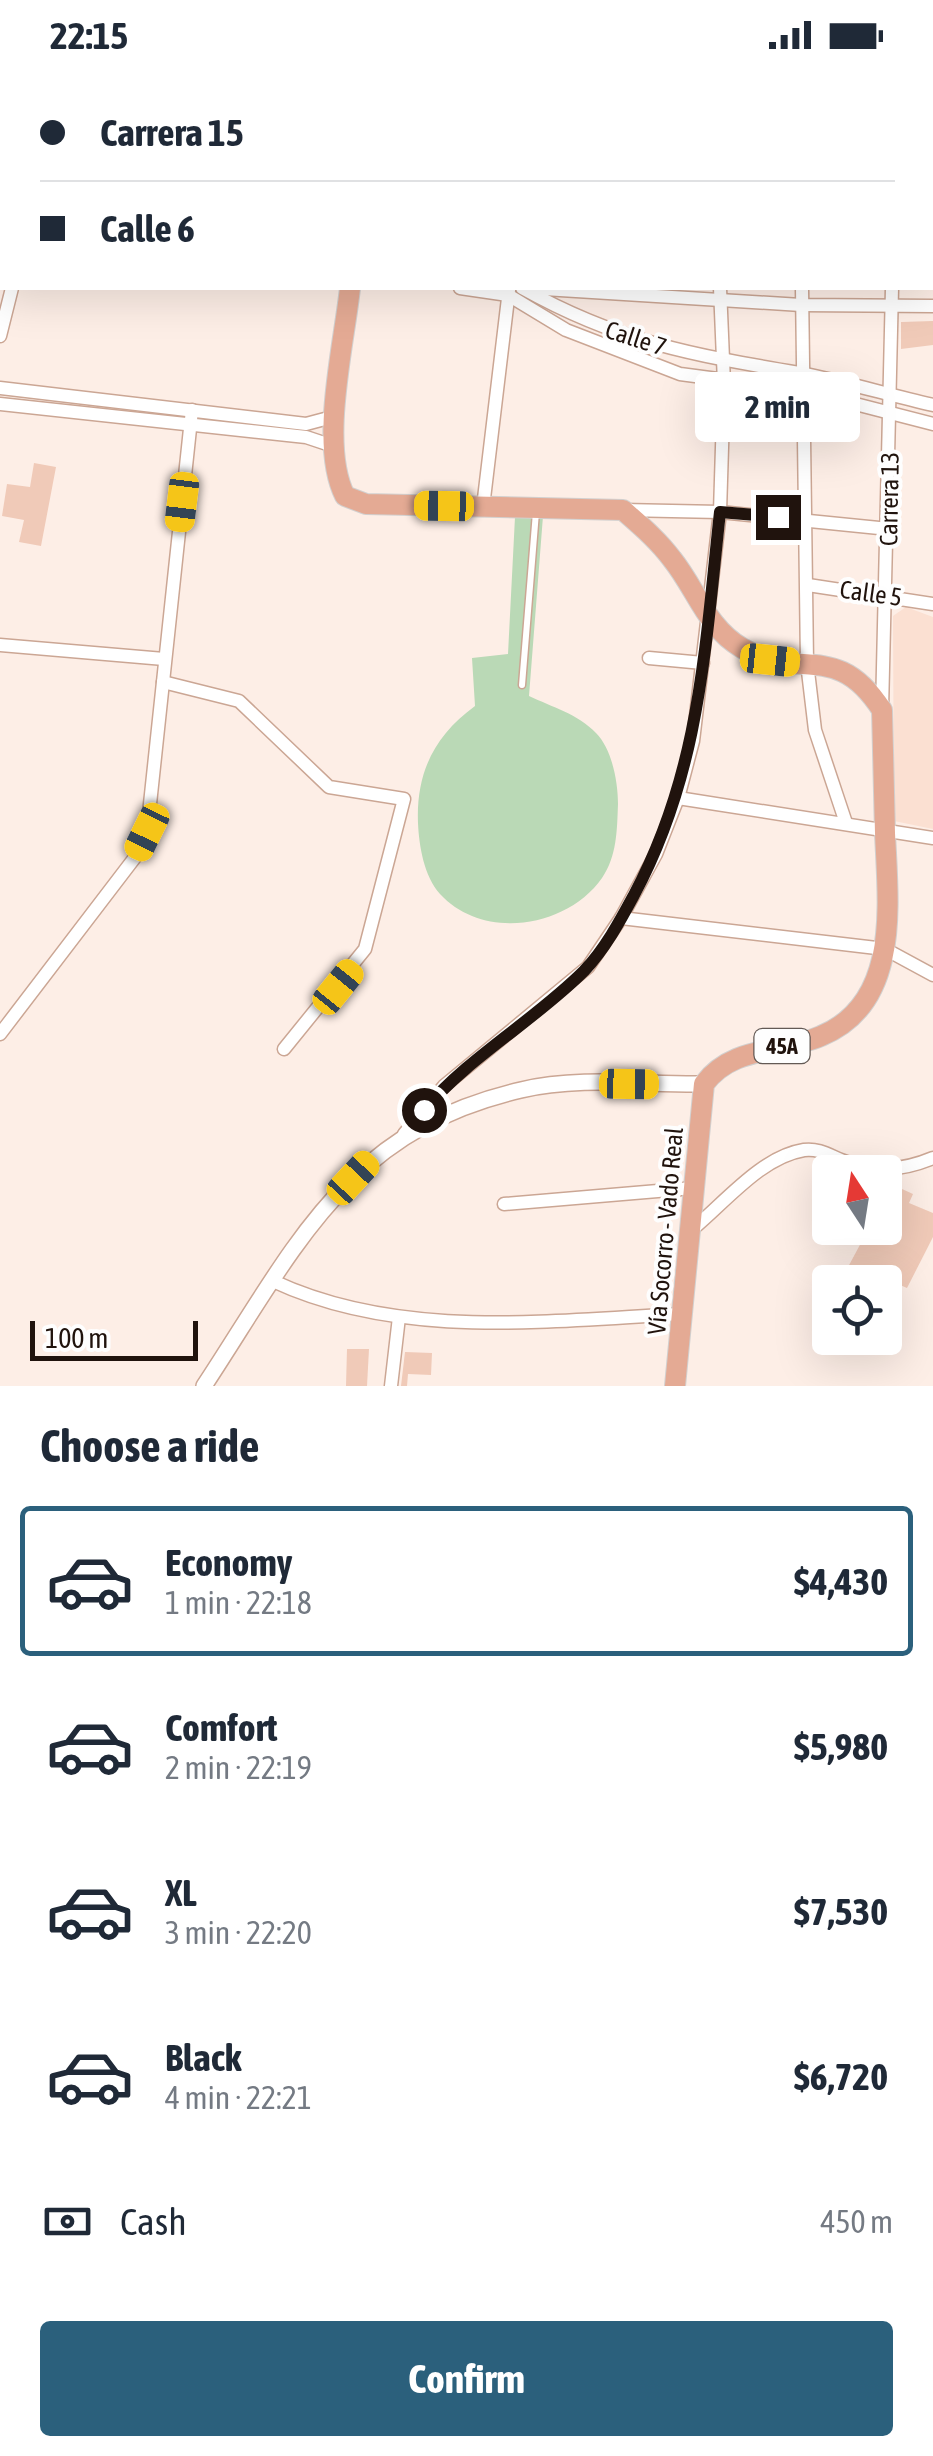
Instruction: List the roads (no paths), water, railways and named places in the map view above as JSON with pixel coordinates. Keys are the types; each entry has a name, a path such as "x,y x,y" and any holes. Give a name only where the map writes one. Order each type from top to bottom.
{"highway":[{"path":"350,290 332,446 336,480 354,502 622,510 672,558 708,619 745,650 770,660 806,663 850,674 866,686 882,710"},
{"name":"45A","path":"704,1084 732,1058 818,1038 848,1023 870,995 885,949 889,912 882,710"},
{"name":"Vía Socorro - Vado Real","path":"675,1386 704,1084"}],"street":[{"path":"0,336 12,290"},
{"path":"483,506 514,290"},
{"path":"515,290 566,330 624,356 724,382 801,390 933,424"},
{"name":"Calle 7","path":"516,290 627,338 724,363 800,374 933,406"},
{"path":"555,290 720,294 801,304 933,306"},
{"path":"802,290 806,663 815,730 846,824"},
{"name":"Carrera 13","path":"882,710 892,290"},
{"path":"404,1134 444,1086 588,967 621,918 656,854 678,798 693,741 720,512 724,363 720,294"},
{"path":"624,356 627,338"},
{"path":"0,388 191,417 332,446"},
{"path":"0,404 306,424 336,416"},
{"path":"0,1034 136,856 147,832 191,417"},
{"path":"622,510 720,512 889,529"},
{"name":"Calle 5","path":"808,585 933,604"},
{"path":"0,645 164,659"},
{"path":"649,658 703,663"},
{"path":"162,682 212,691 239,702 330,787 404,799 365,950 284,1049"},
{"path":"678,798 933,838"},
{"path":"621,918 885,949 933,975"},
{"path":"204,1386 312,1222 373,1157 404,1134 436,1117 522,1089 576,1083 704,1084"},
{"path":"689,1232 761,1170 801,1150 821,1151 868,1169 904,1168 933,1158"},
{"path":"504,1204 693,1188"},
{"path":"273,1281 314,1300 399,1317 522,1322 682,1314"},
{"path":"391,1386 399,1317"}],"lane":[{"path":"522,685 537,508"}]}
